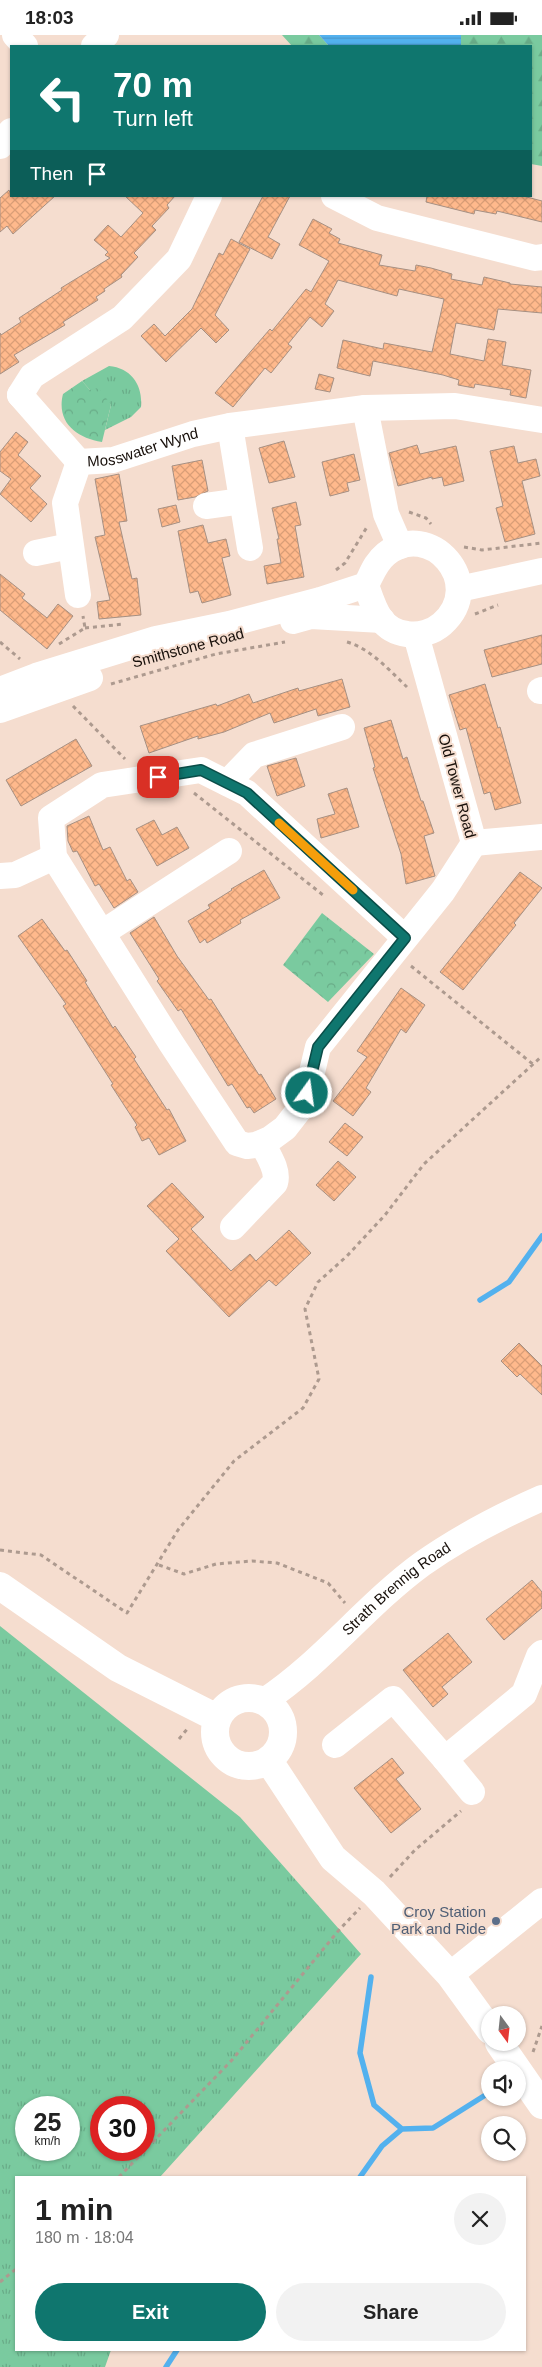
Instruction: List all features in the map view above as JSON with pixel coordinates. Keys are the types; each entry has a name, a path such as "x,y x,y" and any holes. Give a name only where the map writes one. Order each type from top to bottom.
{"main road":[{"path":"0,1586 118,1668 217,1718"},
{"path":"254,1697 264,1701 274,1708 280,1716 284,1728 279,1749 269,1761 256,1766 244,1767 234,1763 224,1756 215,1740 214,1728 217,1718 225,1707 236,1700 254,1697"},
{"path":"269,1761 332,1858 382,1885 481,2018"},
{"path":"505,2051 542,2105"}],"street":[{"path":"15,35 24,45"},
{"path":"95,45 106,35"},
{"path":"0,147 10,132"},
{"name":"Mosswater Wynd","path":"209,197 179,259 122,318 32,375 10,399 79,462 113,460 193,433 230,426 365,408 455,406 542,420"},
{"path":"336,197 377,218 535,258 542,257"},
{"path":"365,408 386,515 400,546"},
{"path":"230,426 250,548"},
{"path":"78,595 65,503 79,462"},
{"path":"206,506 242,501"},
{"path":"382,620 376,616 366,585 374,567 387,553 400,546 424,545 440,552 451,564 458,577 458,601 451,616 436,629 416,635"},
{"path":"36,553 70,546"},
{"path":"459,589 542,571"},
{"name":"Smithstone Road","path":"0,690 36,676 156,639 229,624 320,600 366,585"},
{"name":"Smithstone Road","path":"0,710 60,687 170,650 311,616 382,620 392,630 416,635"},
{"name":"Old Tower Road","path":"250,1143 285,1128 299,1110 307,1093 318,1047 443,891 474,843 416,635"},
{"path":"227,783 254,755 342,727"},
{"path":"233,1227 275,1183 277,1177 275,1170 250,1143 102,933 54,857 51,818 102,785 201,770 247,793 405,938"},
{"path":"474,843 542,837"},
{"path":"102,933 229,851"},
{"path":"0,876 15,875 54,857"},
{"name":"Strath Brennig Road","path":"264,1701 292,1683 376,1604 422,1564 503,1515 542,1498"},
{"path":"446,1759 524,1693 539,1656 542,1653"},
{"path":"335,1745 393,1699 446,1759 472,1792"},
{"path":"450,1975 542,1901"}],"path":[{"path":"333,573 345,563 364,533 374,509 384,504 426,518 436,531"},
{"path":"455,546 482,551 542,543"},
{"path":"78,595 85,629"},
{"path":"466,617 504,603"},
{"path":"51,648 85,629 132,623"},
{"path":"102,687 216,654 294,640"},
{"path":"339,640 358,645 377,659 408,688 430,686"},
{"path":"60,687 65,698 145,779"},
{"path":"0,1550 41,1555 127,1613 159,1565 178,1531 234,1461 303,1408 319,1379 305,1309 318,1282 347,1256 385,1215 424,1164 542,1056"},
{"path":"159,1565 184,1574 216,1564 252,1561 277,1563 328,1583 346,1604 341,1609"},
{"path":"120,2176 232,2060 339,1930 415,1850 469,1804 472,1792"},
{"path":"531,2057 542,2025"},
{"path":"0,2281 15,2270"}],"green space":[{"path":"282,35 319,35 328,45 291,45"},
{"path":"461,35 542,35 542,166 532,164 532,45 461,45"},
{"path":"109,366 124,370 134,379 140,392 141,407 131,417 105,430 111,405 90,390 82,381"},
{"path":"82,381 90,390 99,388 111,405 102,442 84,437 76,432 70,427 62,413 63,394"},
{"path":"322,913 374,954 328,1002 283,965"},
{"path":"0,1626 240,1817 361,1954 161,2176 15,2176 15,2351 111,2351 105,2367 0,2367"}],"water":[{"path":"319,35 461,35 461,45 328,45"}],"building":[{"path":"9,190 10,197 54,197 13,234 7,226 0,232 0,198"},
{"path":"126,197 174,197 167,205 169,208 152,226 156,230 134,253 138,257 121,275 122,277 104,289 105,291 96,297 98,300 63,322 65,325 14,355 19,362 0,374 0,333 1,335 21,322 19,318 62,290 61,288 110,258 105,255 108,252 94,240 108,225 121,237 143,213"},
{"path":"262,197 289,197 268,237 280,244 272,259 239,242"},
{"path":"427,197 527,197 542,201 542,222 497,211 496,214 475,210 474,214 426,202"},
{"path":"313,219 332,229 329,233 340,239 338,243 382,255 379,265 415,271 416,265 452,274 451,279 482,285 484,277 510,284 542,287 542,313 498,309 494,330 456,323 450,354 484,361 488,339 506,342 502,365 531,370 526,398 510,395 511,390 475,384 474,388 458,385 459,380 443,375 373,361 370,376 337,368 343,340 383,349 384,343 432,352 444,299 399,289 397,296 338,280 325,304 334,311 322,327 310,317 288,344 292,347 271,373 265,368 233,407 215,393 270,329 272,331 306,289 311,292 329,261 299,245"},
{"path":"231,239 250,249 215,315 229,330 216,343 201,328 166,362 141,336 154,324 165,336 192,309 219,253 223,255"},
{"path":"319,374 334,378 330,392 315,389"},
{"path":"16,432 28,442 18,455 41,476 30,488 47,504 31,522 0,494 11,479 0,471 0,452"},
{"path":"284,441 295,477 269,483 259,448"},
{"path":"417,445 420,454 456,446 464,481 444,486 442,477 432,479 432,477 398,486 389,453"},
{"path":"514,446 518,463 536,459 540,476 522,481 535,534 505,542 496,508 503,506 490,451"},
{"path":"354,454 360,480 347,483 349,491 330,496 322,462"},
{"path":"202,460 208,491 195,497 178,500 172,466"},
{"path":"119,474 127,521 119,522 132,579 137,578 141,615 99,619 97,602 110,600 95,537 105,535 95,479"},
{"path":"296,502 301,525 295,526 304,577 267,584 264,566 281,563 277,539 279,539 272,508"},
{"path":"176,505 180,522 162,527 158,509"},
{"path":"203,525 208,543 226,539 230,556 222,558 231,595 202,603 198,591 190,593 178,531"},
{"path":"0,574 25,594 22,598 47,618 58,604 73,616 47,649 0,610"},
{"path":"542,635 542,664 492,677 484,650"},
{"path":"342,679 350,707 318,716 316,709 274,723 270,713 224,732 198,739 198,736 149,753 140,726 216,704 217,706 249,694 253,703 298,688 299,691"},
{"path":"485,684 498,728 500,727 521,803 495,810 490,792 484,794 466,728 460,730 449,695"},
{"path":"391,720 403,759 407,757 421,801 423,801 434,833 424,836 435,876 406,884 401,854 373,768 375,767 364,728"},
{"path":"76,739 92,766 21,806 6,780"},
{"path":"296,758 305,786 277,796 267,766"},
{"path":"347,788 359,827 321,838 317,819 335,814 328,794"},
{"path":"89,816 103,850 110,847 127,881 130,879 138,892 114,908 99,884 95,886 77,851 73,852 68,841 67,826"},
{"path":"154,820 162,835 177,827 189,848 157,866 136,829"},
{"path":"264,870 280,898 240,920 241,923 207,943 205,939 200,943 188,921 210,908 208,905 231,889"},
{"path":"520,872 542,888 514,923 516,925 463,990 440,972"},
{"path":"154,917 177,956 209,1000 211,999 276,1099 254,1113 250,1107 247,1108 232,1084 228,1086 181,1009 178,1011 157,981 159,979 130,933"},
{"path":"42,919 65,951 67,950 113,1028 115,1026 136,1057 134,1059 167,1110 169,1109 186,1141 159,1155 149,1138 142,1141 135,1127 137,1125 63,1006 66,1004 18,936"},
{"path":"401,988 425,1005 406,1033 401,1029 366,1088 371,1092 353,1116 333,1101 367,1057 357,1051"},
{"path":"345,1123 363,1137 347,1156 329,1142"},
{"path":"338,1161 356,1177 334,1201 316,1185"},
{"path":"172,1183 204,1217 191,1229 231,1271 250,1254 256,1261 289,1230 311,1253 276,1286 269,1280 229,1317 166,1251 179,1239 147,1206"},
{"path":"519,1343 542,1366 542,1395 520,1374 517,1377 501,1361"},
{"path":"532,1580 542,1592 542,1608 504,1640 486,1619"},
{"path":"448,1633 472,1662 442,1687 448,1694 433,1707 403,1670"},
{"path":"392,1758 404,1773 396,1779 421,1809 391,1833 354,1788"}],"waterway":[{"path":"480,1300 509,1282 542,1236"},
{"path":"371,1977 360,2053 374,2105 402,2129"},
{"path":"361,2176 382,2146 402,2129 433,2128 481,2098"},
{"path":"166,2367 176,2351"}],"slow traffic":[{"path":"279,823 353,890"}],"place":[{"name":"Croy Station Park and Ride","path":"496,1921"}],"route":[{"path":"158,777 201,770 247,793 405,938 318,1047 307,1093"}]}
